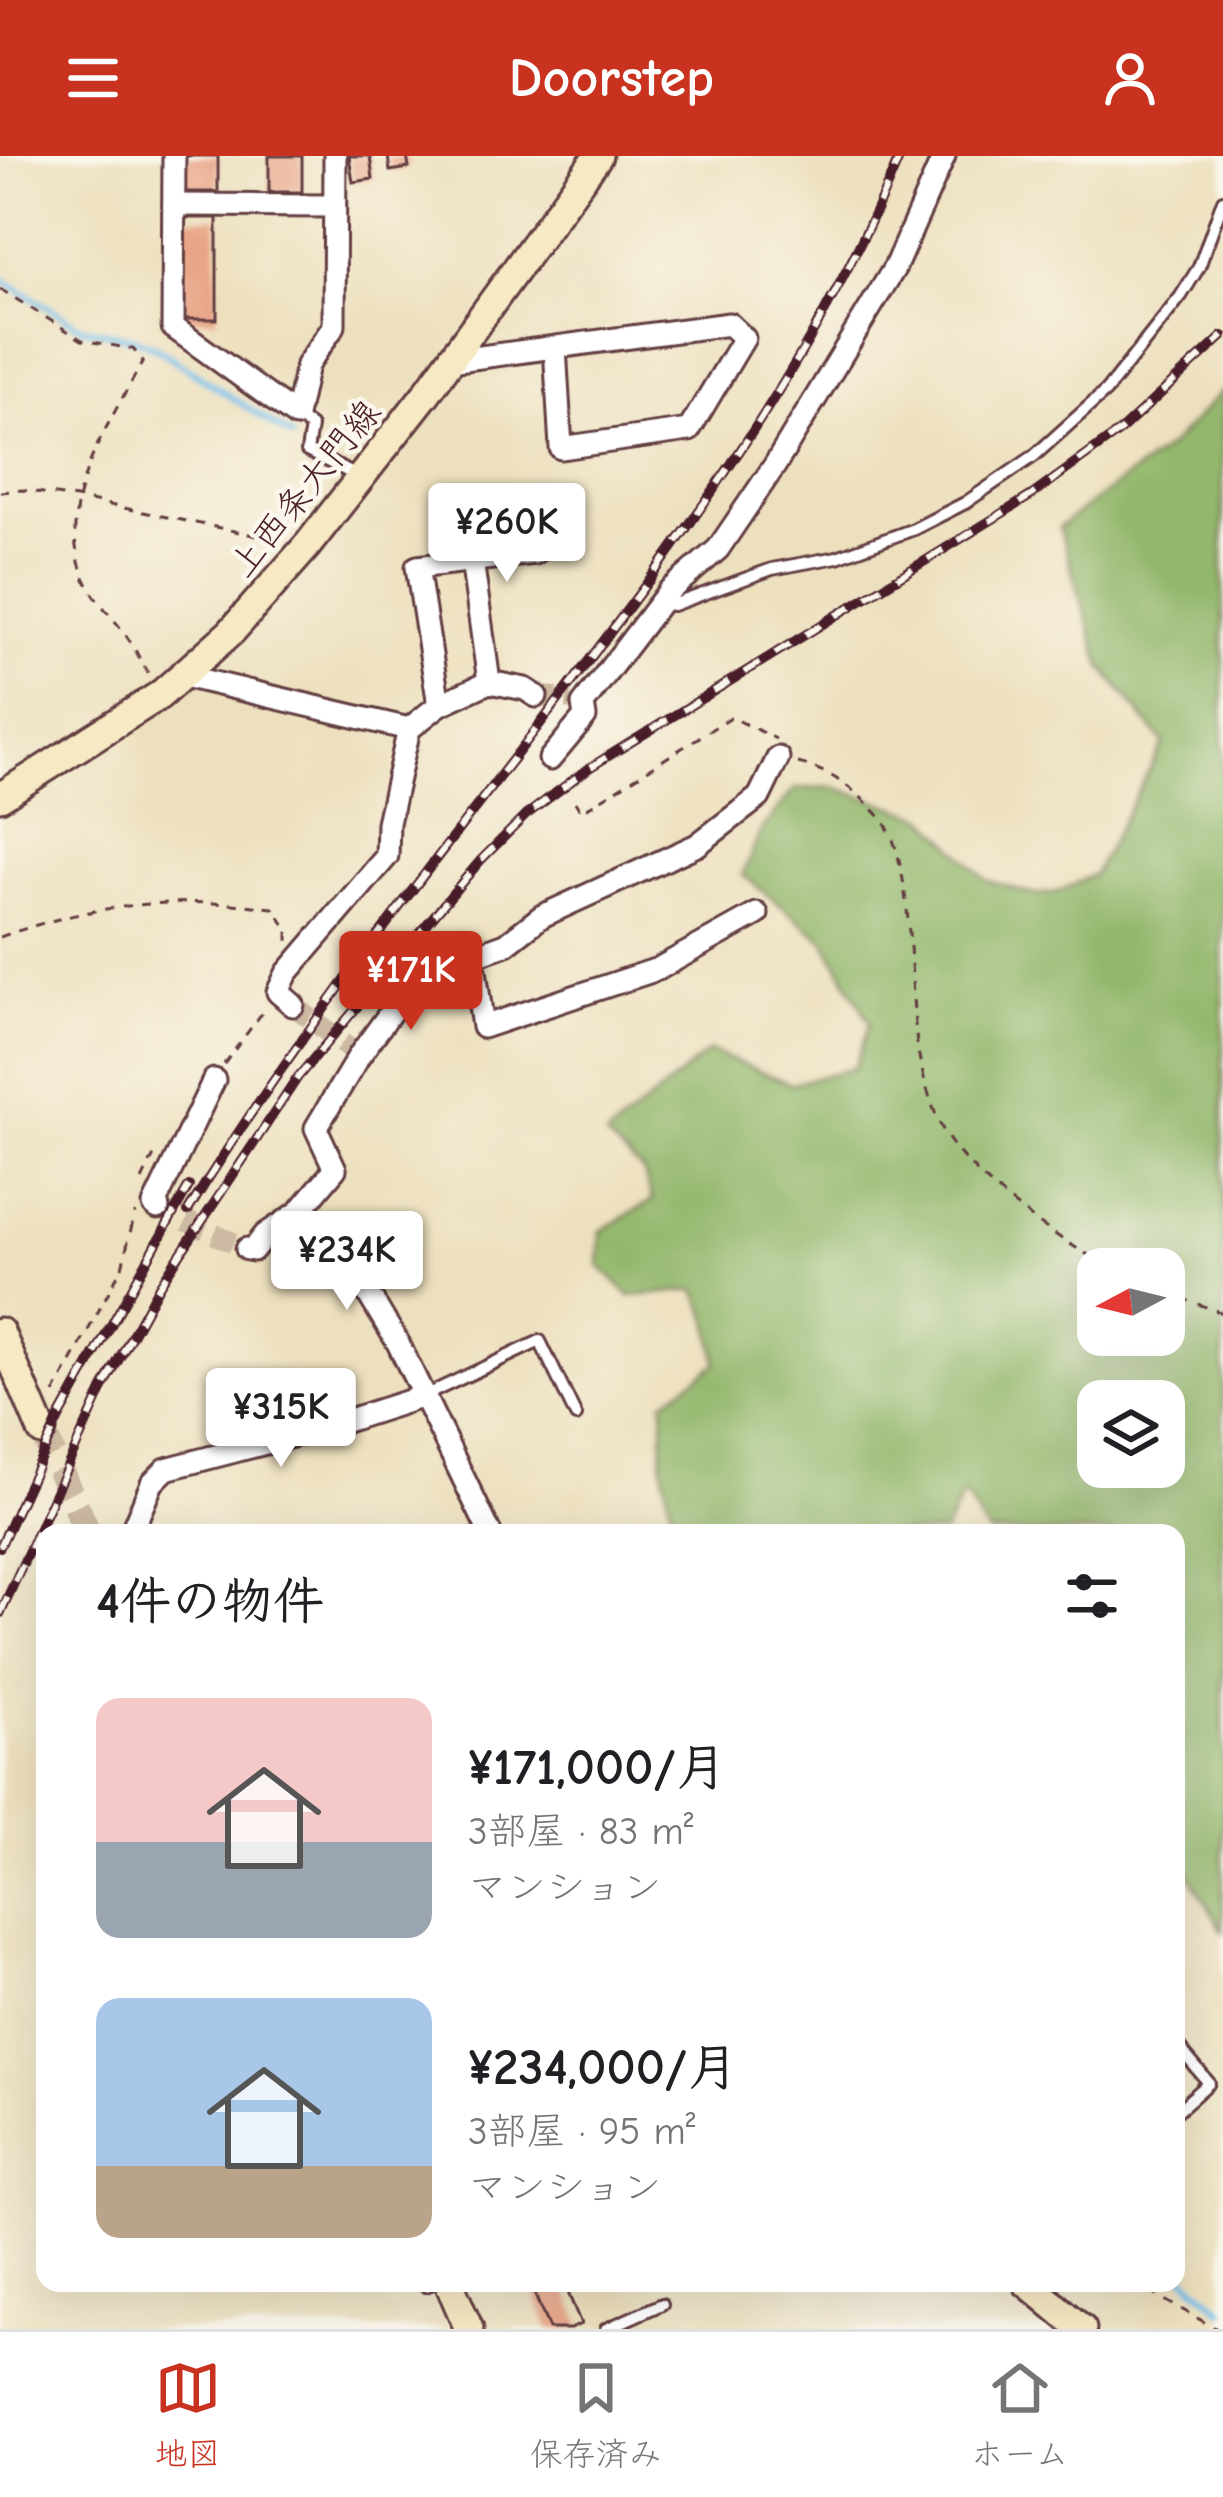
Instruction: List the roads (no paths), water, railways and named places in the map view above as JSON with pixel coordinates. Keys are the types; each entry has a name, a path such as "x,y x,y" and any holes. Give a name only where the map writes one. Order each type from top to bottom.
{"main road":[{"name":"上西条大門線","path":"0,797 160,695 231,632 361,478 598,156"},
{"path":"0,1332 38,1421"},
{"path":"442,2292 469,2329"},
{"path":"1038,2292 1082,2329"}],"street":[{"path":"174,156 173,327 296,416 307,365 334,326 334,156"},
{"path":"550,759 585,717 577,702 659,603 718,549 775,465 895,267 944,156"},
{"path":"174,205 332,206"},
{"path":"450,361 555,347 729,325 744,338 689,430 561,448 555,347"},
{"path":"439,705 417,567 535,554"},
{"path":"472,560 488,682"},
{"path":"184,676 409,729"},
{"path":"286,990 387,856 388,823 409,729 439,705 488,682 525,688 536,696"},
{"path":"247,1249 253,1250 265,1235 299,1212 335,1169 316,1128 355,1053 417,976 506,944 542,916 697,845 759,797 778,758"},
{"path":"417,976 475,971 483,1027 658,969 757,914"},
{"path":"144,1204 154,1205 214,1080"},
{"path":"299,1212 354,1270 398,1343 486,1524"},
{"path":"135,1524 152,1483 166,1469 424,1396"}],"lane":[{"path":"659,603 673,604 772,569 837,557 914,529 964,503 1034,455 1106,391 1181,296 1199,266 1223,200"},
{"path":"296,416 311,427 307,451 361,478"},
{"path":"424,1396 540,1341 576,1416"},
{"path":"1185,2055 1209,2083 1185,2105"},
{"path":"606,2329 662,2304"}],"waterway":[{"path":"0,278 80,327 136,339 158,349 292,437"},
{"path":"1185,2277 1223,2311"}],"tunnel":[{"path":"536,696 571,699"},
{"path":"293,1005 351,1050"},
{"path":"158,1208 247,1249"},
{"path":"42,1431 84,1524"}],"railway":[{"path":"188,1211 326,1007 712,492 795,364 868,228 900,156"},
{"path":"41,1524 102,1390 159,1286 298,1077 480,861 526,815 589,768 1032,495 1120,431 1223,336"},
{"path":"0,1547 59,1418 189,1186"},
{"path":"0,1614 36,1535"}]}
